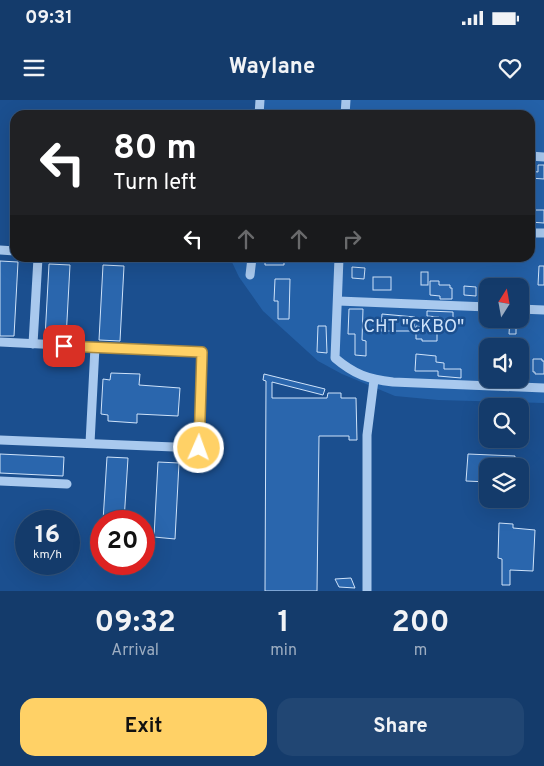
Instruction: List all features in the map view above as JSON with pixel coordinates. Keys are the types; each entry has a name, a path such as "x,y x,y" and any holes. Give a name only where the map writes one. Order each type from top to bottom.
{"lane":[{"path":"33,344 38,262"},
{"path":"250,275 252,262"},
{"path":"339,262 335,358 350,371 374,380 393,382 544,388"},
{"path":"338,301 479,307"},
{"path":"529,309 544,310"},
{"path":"0,342 202,352 199,448 0,440"},
{"path":"90,444 94,347"},
{"path":"368,591 367,435 374,380"},
{"path":"0,481 66,484"}],"green space":[{"name":"СНТ \"СКВО\"","path":"259,100 544,100 544,403 529,403 529,398 479,398 479,401 395,396 342,374 318,361 263,311 239,277 232,262 535,262 535,110 258,110"}],"building":[{"path":"538,165 544,165 544,179 535,178 535,172 538,172"},
{"path":"535,210 544,210 544,223 535,222"},
{"path":"0,261 18,262 14,336 0,336"},
{"path":"265,262 284,262 284,265 265,265"},
{"path":"49,264 70,265 66,339 45,338"},
{"path":"103,265 124,266 120,341 99,340"},
{"path":"539,266 544,266 544,285 538,285"},
{"path":"352,267 365,268 364,279 352,278"},
{"path":"421,272 428,272 428,285 421,285"},
{"path":"373,277 391,277 391,290 373,290"},
{"path":"275,279 290,279 289,319 278,319 278,301 274,301"},
{"path":"430,281 439,281 439,285 450,285 450,288 452,288 452,299 440,299 440,296 430,295"},
{"path":"464,286 476,287 476,296 464,295"},
{"path":"349,309 363,309 362,340 366,341 366,356 355,355 355,334 348,334"},
{"path":"427,311 453,312 453,320 439,320 439,317 427,316"},
{"path":"382,314 415,317 414,331 381,331"},
{"path":"318,326 326,326 327,353 317,352"},
{"path":"416,326 422,327 422,330 437,331 437,341 416,339"},
{"path":"509,328 516,328 516,334 509,334"},
{"path":"416,354 436,356 436,362 444,363 444,369 461,369 461,378 438,376 438,371 415,371"},
{"path":"533,359 542,359 544,361 544,374 535,374 533,372"},
{"path":"111,373 140,374 139,385 180,388 178,416 137,414 137,423 108,421 108,415 101,414 103,379 110,380"},
{"path":"264,374 325,389 323,395 272,382 272,398 327,398 328,393 341,393 341,398 356,398 357,440 349,440 349,436 319,436 317,591 265,591 266,381 263,380"},
{"path":"0,454 64,457 63,476 0,473"},
{"path":"468,454 515,456 515,458 479,458 479,482 466,481"},
{"path":"107,457 128,458 125,510 104,510"},
{"path":"158,462 179,463 175,539 155,537"},
{"path":"499,523 513,524 513,528 535,530 533,571 510,570 510,585 502,585 502,559 498,558"},
{"path":"351,578 355,588 339,587 335,579"}],"route":[{"path":"64,346 202,352 199,448"}]}
